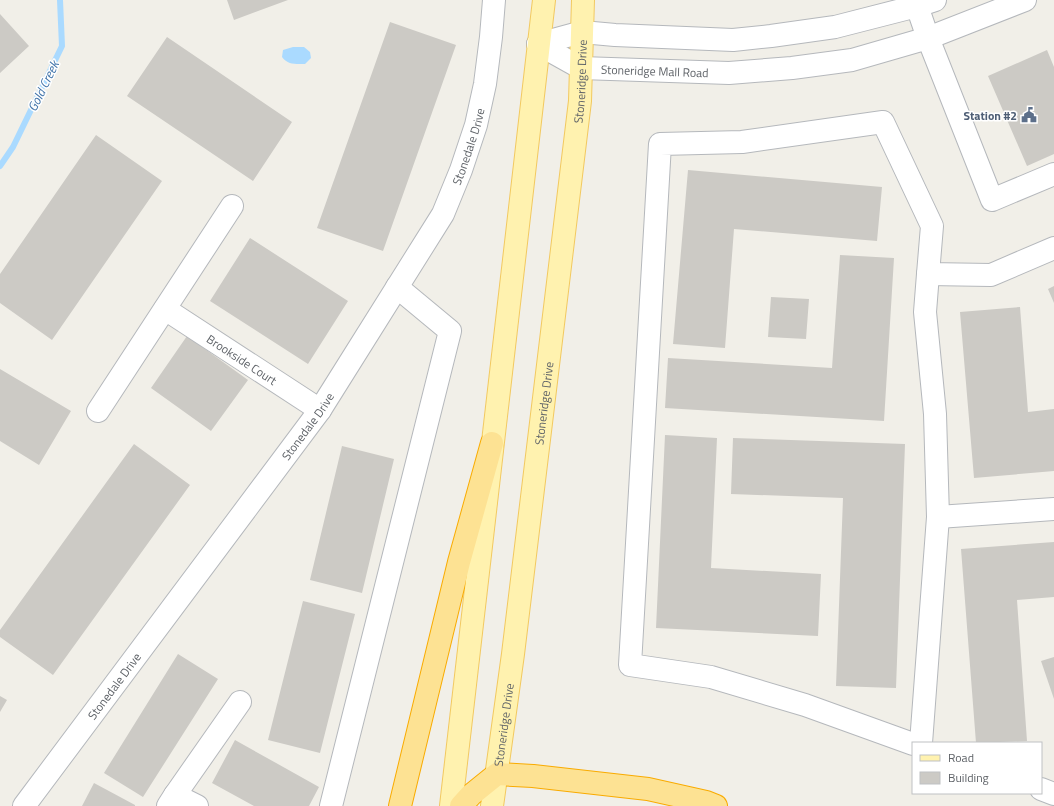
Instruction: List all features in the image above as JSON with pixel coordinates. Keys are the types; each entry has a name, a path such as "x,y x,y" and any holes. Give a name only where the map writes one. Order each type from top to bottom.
{"highway":[{"path":"400,806 459,562 492,443"},
{"path":"461,806 470,794 497,774 533,776 648,789 706,802 716,806"}],"main road":[{"path":"451,806 544,0"},
{"name":"Stoneridge Drive","path":"492,806 580,100 583,0"}],"street":[{"name":"Stonedale Drive","path":"24,806 320,410 443,214 461,170 476,125 485,84 494,0"},
{"name":"Stoneridge Mall Road","path":"538,44 581,68 729,73 792,68 852,60 928,38 1025,0"},
{"path":"538,44 582,32 615,35 733,40 835,27 926,3 928,38 992,200 1054,174"},
{"path":"912,744 805,705 711,676 630,665 660,144 742,142 883,122 932,226 925,312 935,414 938,517 921,742"},
{"path":"98,411 232,206"},
{"path":"928,274 991,276 1054,248"},
{"path":"331,806 450,331 397,287"},
{"name":"Brookside Court","path":"165,309 320,410"},
{"path":"938,517 1054,509"},
{"path":"198,806 171,800 240,702"},
{"path":"1042,789 1054,794"}],"water":[{"path":"293,47 304,47 310,52 311,58 305,64 292,64 284,60 282,57 283,50"}],"building":[{"path":"227,0 288,0 234,20"},
{"path":"0,14 29,46 0,73"},
{"path":"390,22 456,45 383,251 317,228"},
{"path":"167,37 292,122 253,181 127,96"},
{"name":"Station #2","path":"1047,50 1054,67 1054,154 1027,166 988,76"},
{"path":"96,135 162,181 52,340 0,303 0,274"},
{"path":"688,170 882,187 877,241 734,229 725,348 673,344"},
{"path":"250,238 348,301 308,364 210,301"},
{"path":"840,255 894,258 884,421 665,408 668,358 832,368"},
{"path":"1054,286 1054,303 1048,289"},
{"path":"771,297 809,299 806,339 768,337"},
{"path":"1020,307 1028,412 1054,409 1054,471 974,478 960,312"},
{"path":"187,336 248,380 211,431 151,388"},
{"path":"0,369 71,411 39,465 0,441"},
{"path":"665,435 717,438 711,568 821,574 818,636 656,628"},
{"path":"733,438 905,444 896,688 836,686 843,498 731,494"},
{"path":"134,444 190,485 53,675 0,637 0,630"},
{"path":"342,446 394,459 362,593 310,580"},
{"path":"1054,542 1054,597 1017,600 1027,741 976,742 961,549"},
{"path":"303,601 355,614 320,753 268,740"},
{"path":"178,654 218,679 143,797 104,773"},
{"path":"1054,657 1054,699 1041,661"},
{"path":"0,696 7,700 0,712"},
{"path":"235,740 319,787 309,806 254,806 212,783"},
{"path":"94,783 135,805 135,806 82,806"}],"waterway":[{"name":"Gold Creek","path":"0,166 13,147 62,46 60,0"}],"place":[{"name":"Station #2","path":"1029,115"}]}
